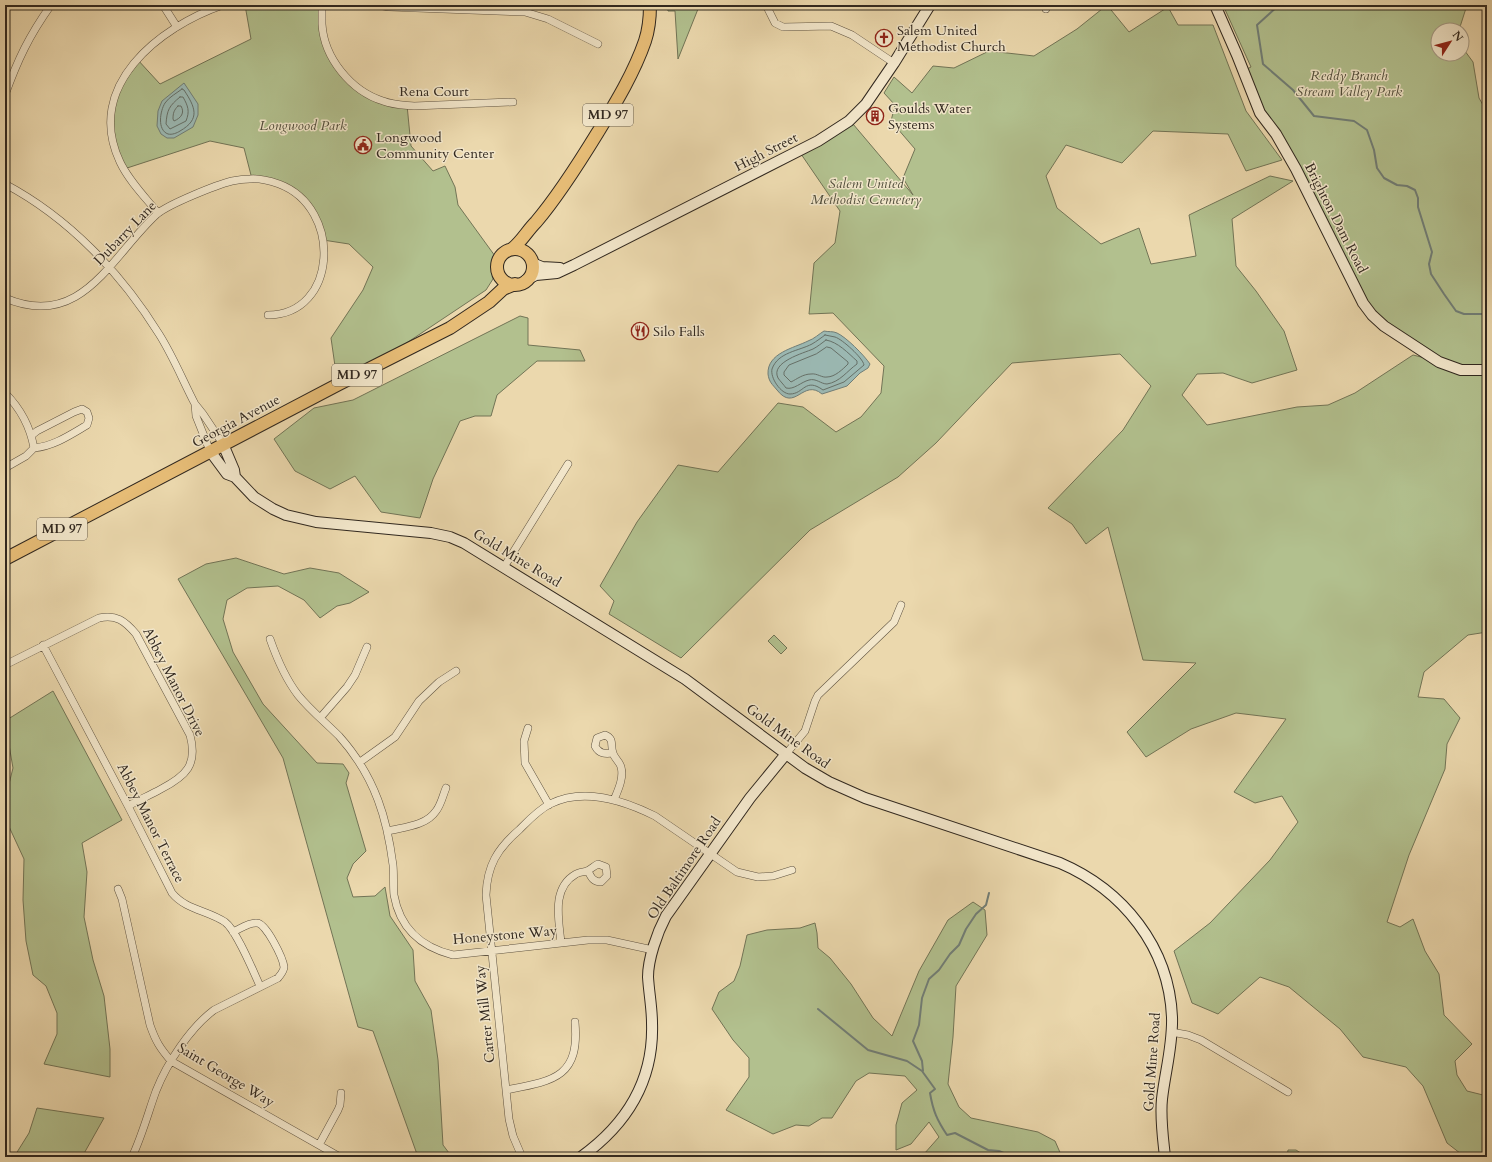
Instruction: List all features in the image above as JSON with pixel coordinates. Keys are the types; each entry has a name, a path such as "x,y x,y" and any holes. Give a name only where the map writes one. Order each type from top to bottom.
{"main road":[{"name":"MD 97","path":"500,277 497,268 499,258 502,253 512,249 520,243 542,216 574,170 633,70 645,41 649,24 650,5"},
{"name":"MD 97","path":"515,284 526,280 532,272 529,258 529,240 542,216"},
{"path":"512,249 522,250 529,258"},
{"path":"500,277 504,281 515,284"},
{"name":"Georgia Avenue","path":"480,308 500,277"},
{"name":"Georgia Avenue","path":"5,559 223,444 450,328 480,308 503,289 515,284"}],"street":[{"path":"5,95 24,46 51,5"},
{"path":"163,5 177,27"},
{"path":"158,214 127,174 119,161 112,137 111,113 116,90 128,68 148,48 177,27 207,10 223,5"},
{"name":"Rena Court","path":"322,5 322,25 328,49 335,64 347,79 367,94 383,101 399,105 513,102"},
{"path":"377,5 389,7 525,12 548,19 598,44"},
{"path":"766,5 775,23 783,27 830,26 852,36 894,63"},
{"name":"High Street","path":"526,280 536,275 557,273 834,132 861,110 873,95 930,5"},
{"name":"Brighton Dam Road","path":"1215,5 1260,113 1285,148 1363,303 1372,315 1384,326 1439,362 1461,370 1487,370"},
{"name":"Dubarry Lane","path":"5,298 31,306 57,304 82,294 92,286 158,214 172,204 232,181 245,179 268,180 288,187 302,198 314,213 322,231 325,247 324,262 318,281 307,299 284,313 268,315"},
{"name":"Gold Mine Road","path":"5,184 53,215 82,240 109,267 136,300 160,335 195,404 204,414 223,444 234,470 235,477"},
{"name":"High Street","path":"529,258 542,267 566,268"},
{"path":"5,393 17,405 28,424 32,435 34,448"},
{"name":"Gold Mine Road","path":"195,404 196,416 210,451 228,474 235,477 242,486 258,500 273,509 294,518 316,522 440,534 464,543 690,683 818,776 852,793 1060,863 1095,881 1118,900 1144,932 1154,950 1163,972 1172,1018 1162,1106 1165,1157"},
{"path":"5,468 26,456 34,448 45,447 87,425 89,418 87,412 82,409 74,412 32,435"},
{"path":"504,567 568,464"},
{"path":"786,754 805,731 818,695 894,622 901,605"},
{"name":"Abbey Manor Drive","path":"5,665 91,621 105,617 116,617 128,623 136,634 190,735 193,747 190,764 184,774 177,780 128,806"},
{"name":"Honeystone Way","path":"270,639 288,680 298,695 337,735 360,762 386,821 393,866 394,895 399,912 409,930 418,940 437,951 453,955 588,940 608,940 653,950"},
{"name":"Abbey Manor Terrace","path":"43,645 174,897 186,906 216,917 226,924 233,932 260,986"},
{"path":"320,718 347,687 355,675 367,647"},
{"path":"360,762 395,737 419,701 439,682 456,671"},
{"path":"528,728 524,741 525,763 548,805"},
{"path":"613,753 621,766 622,778 614,800"},
{"name":"Old Baltimore Road","path":"581,1157 613,1131 627,1112 639,1090 647,1069 652,1043 648,976 655,939 666,916 750,798 786,754"},
{"path":"388,831 420,823 428,819 436,811 446,788"},
{"name":"Carter Mill Way","path":"522,1157 513,1136 509,1119 486,895 486,880 491,866 498,852 506,841 548,805 564,798 594,796 614,800 642,809 655,816 737,872 758,877 773,876 792,870"},
{"path":"561,943 557,907 560,892 567,881 576,874 588,871"},
{"name":"Saint George Way","path":"118,889 122,899 154,1035 160,1048 171,1061 340,1157"},
{"path":"132,1157 139,1142 157,1090 171,1061 183,1043 208,1014 220,1006 278,978 284,968 268,931 263,925 257,923 249,924 233,932"},
{"path":"506,1090 545,1082 566,1069 576,1050 576,1022"},
{"path":"1171,1032 1188,1035 1201,1040 1288,1092"},
{"path":"319,1145 338,1110 341,1093"}],"green space":[{"name":"Longwood Park","path":"245,5 322,5 322,25 337,67 367,94 407,105 411,146 433,171 445,166 455,187 458,205 495,256 493,279 486,290 396,350 337,380 331,338 363,290 373,267 349,244 323,240 314,213 288,187 252,179 244,148 210,141 124,169 112,137 116,90 137,59 160,84 251,39"},
{"path":"667,5 697,5 698,9 678,59 675,11 668,11"},
{"path":"1107,5 1129,32 1168,7 1178,25 1213,25 1246,111 1282,160 1246,171 1228,134 1153,131 1122,163 1066,145 1046,176 1057,208 1101,244 1139,228 1151,264 1196,256 1189,215 1270,176 1293,181 1232,219 1236,266 1256,291 1284,331 1297,370 1252,383 1223,373 1197,374 1182,395 1207,425 1297,407 1328,405 1355,393 1413,355 1437,361 1372,315 1241,72 1251,67 1223,5 1467,5 1462,22 1430,22 1430,62 1470,62 1470,58 1473,62 1479,98 1487,112 1487,632 1468,635 1424,672 1418,697 1444,699 1460,718 1447,744 1445,769 1409,855 1387,922 1400,927 1413,919 1425,951 1439,974 1444,1015 1472,1044 1455,1061 1457,1075 1467,1091 1487,1096 1487,1157 1465,1157 1447,1143 1423,1086 1406,1067 1363,1057 1340,1029 1289,987 1260,977 1218,1014 1192,1003 1174,951 1210,923 1270,860 1298,822 1282,796 1255,803 1234,792 1286,719 1236,713 1191,729 1146,757 1127,732 1196,663 1143,660 1108,527 1086,544 1072,524 1048,508 1123,430 1151,386 1120,354 1012,363 936,443 898,477 810,530 681,658 609,614 614,601 600,586 637,522 678,465 718,472 778,403 803,407 836,432 861,417 881,393 884,366 833,313 809,314 814,263 835,243 840,211 801,154 827,141 853,124 913,195 903,178 915,149 891,121 895,105 884,93 894,77 912,93 933,66 954,68 989,51 1034,56 1077,29"},
{"path":"520,316 528,318 528,345 580,350 585,361 537,361 497,395 491,416 475,416 460,421 433,479 420,518 381,512 355,476 330,489 295,471 274,439 314,408 353,400"},
{"path":"236,558 284,574 310,568 339,573 369,592 350,603 337,606 320,618 304,600 278,586 247,588 227,600 223,619 233,652 263,704 317,763 343,764 349,773 346,783 366,851 353,864 347,878 353,897 375,896 385,887 390,916 413,950 415,981 431,1010 438,1060 443,1145 452,1157 418,1157 373,1031 358,1027 283,758 178,579 206,564"},
{"path":"774,635 787,648 781,654 768,641"},
{"path":"53,691 122,820 82,843 87,872 84,917 93,960 104,996 110,1049 110,1077 44,1064 57,1034 57,1013 46,986 33,975 26,941 23,900 24,859 5,818 6,796 13,768 8,739 5,733 5,721"},
{"path":"973,902 985,910 987,935 956,986 948,1084 959,1107 971,1118 1038,1132 1055,1141 1062,1157 924,1157 924,1154 939,1137 929,1122 911,1144 896,1150 896,1125 902,1103 917,1090 905,1076 869,1073 856,1081 832,1118 822,1118 809,1126 796,1125 773,1134 726,1110 749,1077 749,1058 733,1040 712,1009 719,992 734,981 740,966 747,935 767,930 800,928 815,923 818,948 830,958 851,984 873,1018 892,1036 919,971 948,920"},
{"path":"37,1108 104,1118 82,1157 14,1157 29,1133"},
{"path":"1288,1150 1296,1150 1307,1157 1287,1157"}],"water":[{"path":"184,83 198,104 198,115 193,127 174,138 167,138 161,134 157,126 158,111 162,101"},
{"path":"824,331 837,333 850,342 870,364 868,368 860,373 847,386 822,394 815,390 809,390 794,397 789,398 783,396 769,379 769,367 772,361 782,352 814,338"}],"waterway":[{"path":"1279,5 1257,25 1263,64 1293,90 1314,116 1354,121 1367,130 1374,150 1377,168 1384,178 1397,185 1407,186 1415,190 1418,198 1418,207 1432,252 1429,264 1431,274 1444,294 1456,311 1464,314 1487,314"},
{"path":"923,1071 922,1061 913,1041 919,1025 922,998 929,979 939,970 950,954 959,945 966,929 976,914 986,905 989,893"},
{"path":"818,1009 868,1050 907,1061 922,1071 935,1089 930,1093 934,1110 947,1135 955,1133 988,1150 999,1151 1013,1157"}],"place":[{"name":"Salem United Methodist Church","path":"884,38"},
{"name":"Goulds Water Systems","path":"875,116"},
{"name":"Longwood Community Center","path":"363,145"},
{"name":"Silo Falls","path":"640,331"}],"park label":[{"name":"Reddy Branch Stream Valley Park","path":"1349,84"},
{"name":"Salem United Methodist Cemetery","path":"866,192"}]}
